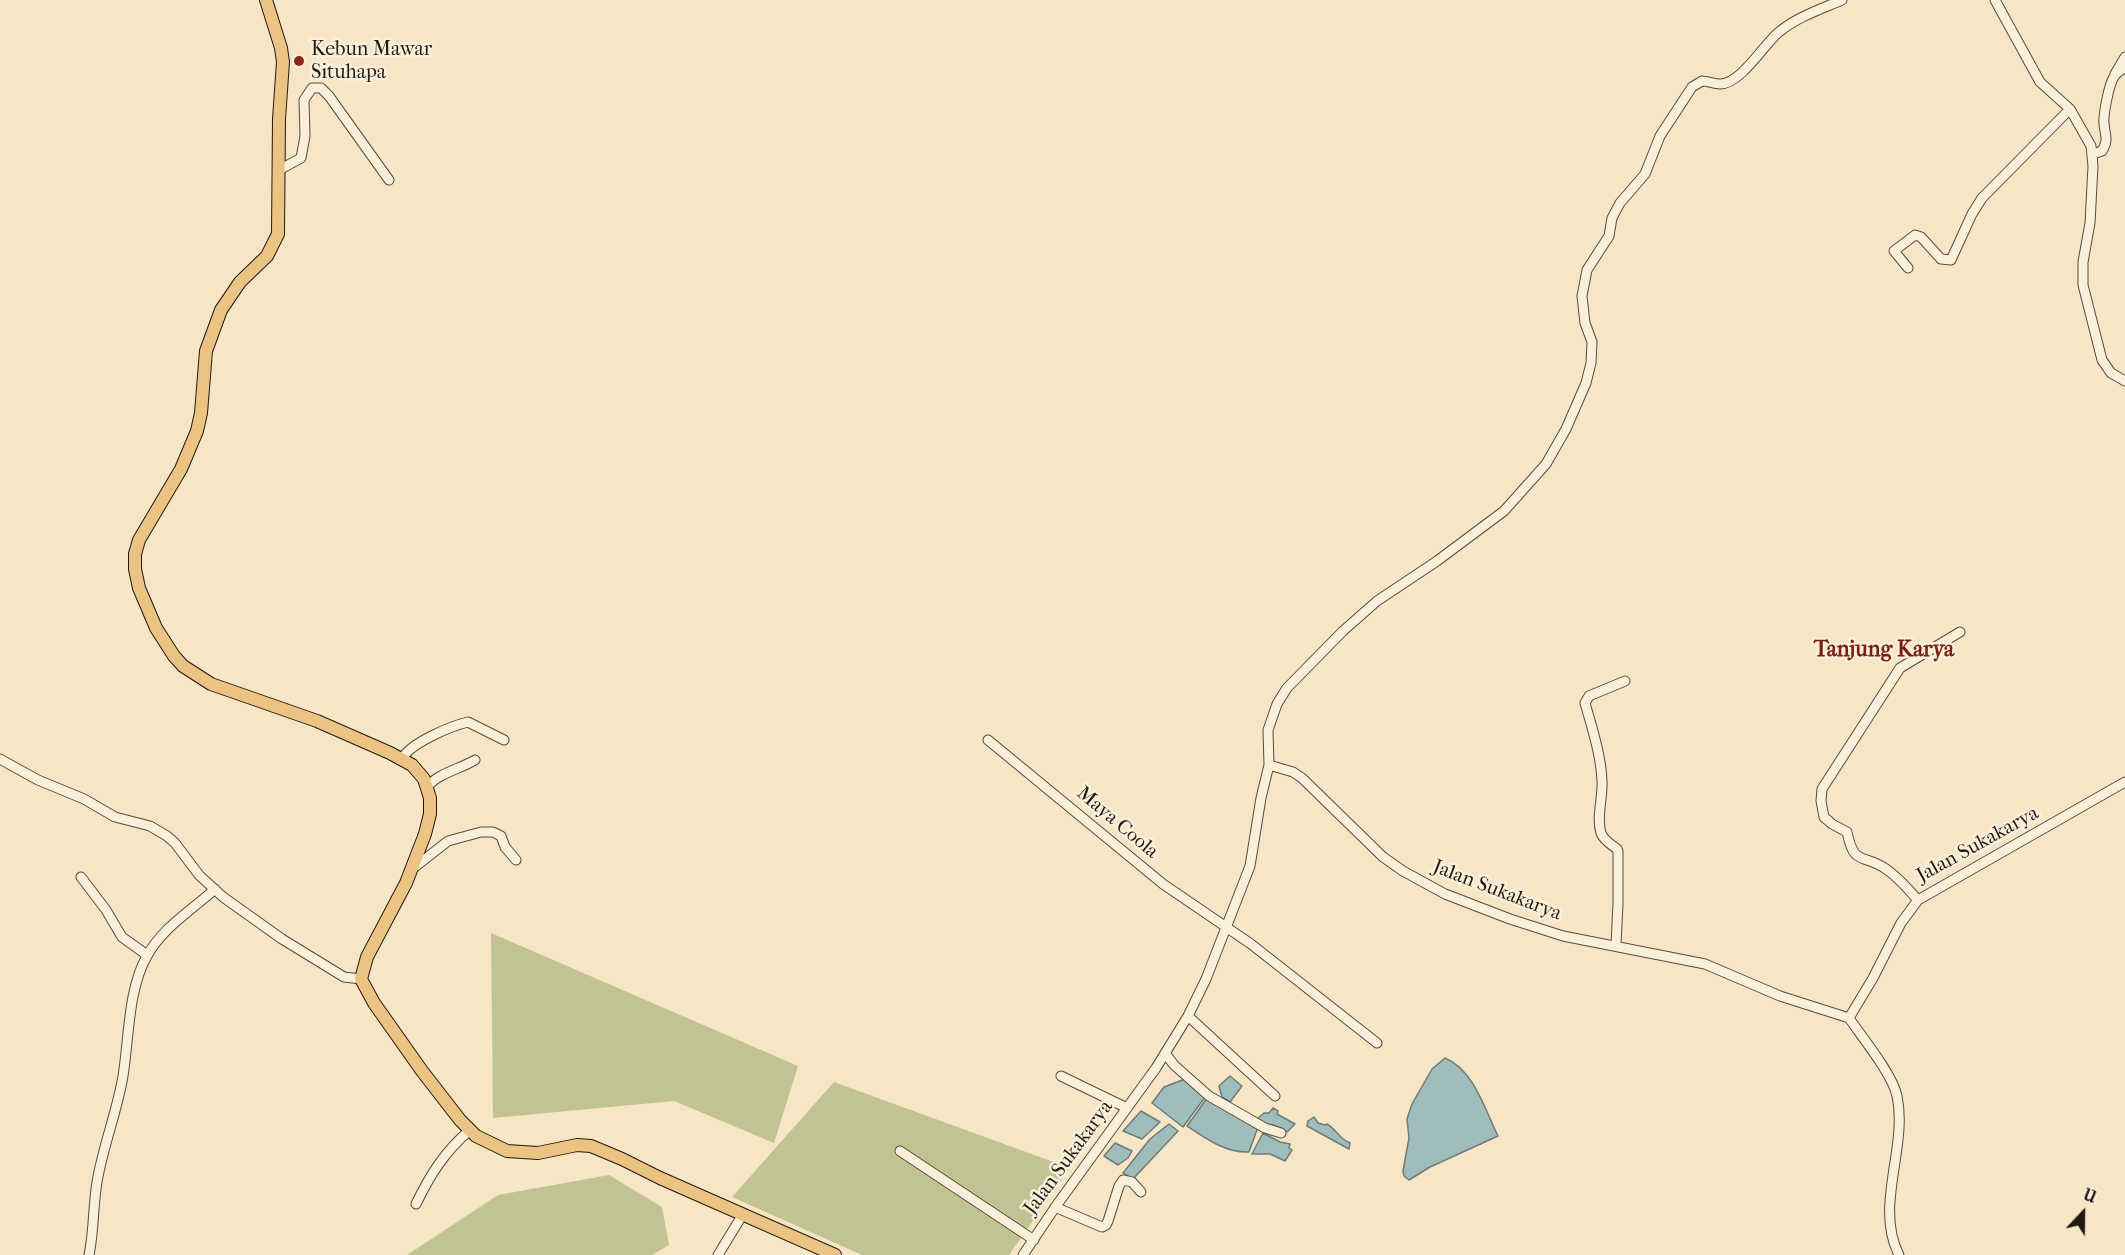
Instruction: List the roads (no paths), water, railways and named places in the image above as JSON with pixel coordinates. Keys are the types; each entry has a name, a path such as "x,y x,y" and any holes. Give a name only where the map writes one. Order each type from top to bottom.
{"main road":[{"path":"266,0 283,62 279,119 279,224 274,244 262,262 240,282 228,298 215,325 205,356 201,413 197,431 181,469 139,540 135,554 137,579 147,609 174,656 183,666 211,684 317,722 402,759 420,774 428,786 430,814 411,870 367,957 361,980 374,1003 422,1071 460,1120 476,1136 507,1151 538,1153 577,1145 591,1146 836,1255"}],"street":[{"path":"1269,765 1268,730 1276,704 1287,688 1343,631 1377,601 1504,511 1546,464 1566,429 1586,383 1591,363 1592,342 1585,322 1582,296 1587,270 1609,236 1612,218 1620,202 1645,174 1660,136 1692,87 1702,81 1719,84 1730,81 1745,69 1779,32 1803,17 1842,0"},
{"path":"1995,0 2040,82 2070,109 2093,154 2090,223 2083,262 2083,285 2102,360 2111,373 2125,381"},
{"path":"2093,154 2102,151 2106,145 2107,135 2104,121 2111,84 2117,67 2125,57"},
{"path":"2114,76 2125,68"},
{"path":"279,170 301,158 305,136 303,100 312,88 321,88 389,180"},
{"path":"1908,268 1894,251 1915,235 1919,235 1941,259 1951,260 1982,198 2070,109"},
{"path":"1918,900 1886,869 1864,860 1853,851 1847,832 1824,817 1822,794 1832,773 1900,668 1960,632"},
{"path":"1616,945 1618,851 1604,839 1600,829 1602,783 1600,764 1585,703 1590,696 1625,681"},
{"path":"402,759 407,751 428,738 468,722 504,740"},
{"name":"Maya Coola","path":"988,740 1163,884 1283,969 1377,1043"},
{"path":"0,759 38,780 84,799 115,817 150,826 175,843 199,875 215,889 282,939 344,977 361,980"},
{"path":"428,786 440,777 475,760"},
{"name":"Jalan Sukakarya","path":"1023,1255 1165,1053 1188,1016 1206,979 1250,866 1269,765 1293,772 1302,778 1383,857 1422,882 1469,904 1553,933 1705,964 1780,996 1849,1018 1873,978 1901,923 1918,900 2125,782"},
{"path":"411,870 448,841 481,832 493,832 501,836 505,847 516,860"},
{"path":"81,877 106,910 122,937 147,955"},
{"path":"89,1255 97,1184 124,1074 136,987 147,955 173,924 215,889"},
{"path":"1188,1016 1275,1096"},
{"path":"1849,1018 1890,1080 1897,1095 1898,1129 1890,1216 1891,1235 1899,1255"},
{"path":"1165,1053 1173,1065 1209,1096 1265,1128 1281,1133"},
{"path":"1061,1076 1127,1108"},
{"path":"416,1204 433,1170 457,1141 470,1130"},
{"path":"900,1151 1034,1240"},
{"path":"1056,1207 1102,1227 1108,1221 1123,1180 1132,1182 1141,1192"},
{"path":"718,1255 743,1214"}],"water":[{"path":"1445,1058 1455,1064 1471,1081 1498,1136 1430,1167 1409,1180 1404,1176 1403,1171 1409,1138 1407,1119 1412,1104 1432,1069"},
{"path":"1230,1076 1242,1086 1230,1102 1222,1097 1219,1086"},
{"path":"1185,1079 1206,1096 1183,1127 1152,1103 1164,1087"},
{"path":"1208,1097 1258,1127 1249,1152 1224,1148 1187,1126"},
{"path":"1273,1108 1278,1111 1277,1114 1295,1124 1287,1132 1273,1125 1266,1126 1257,1119 1264,1113 1269,1113"},
{"path":"1141,1111 1160,1122 1142,1139 1123,1131"},
{"path":"1314,1117 1318,1123 1327,1124 1350,1143 1349,1149 1307,1126 1308,1121"},
{"path":"1169,1124 1178,1131 1133,1179 1123,1173 1150,1139"},
{"path":"1263,1133 1280,1142 1290,1144 1289,1148 1292,1150 1285,1161 1270,1154 1252,1154"},
{"path":"1115,1143 1132,1151 1128,1158 1118,1165 1104,1156"}],"place":[{"name":"Kebun Mawar Situhapa","path":"299,61"}],"district":[{"name":"Tanjung Karya","path":"1884,651"}]}
